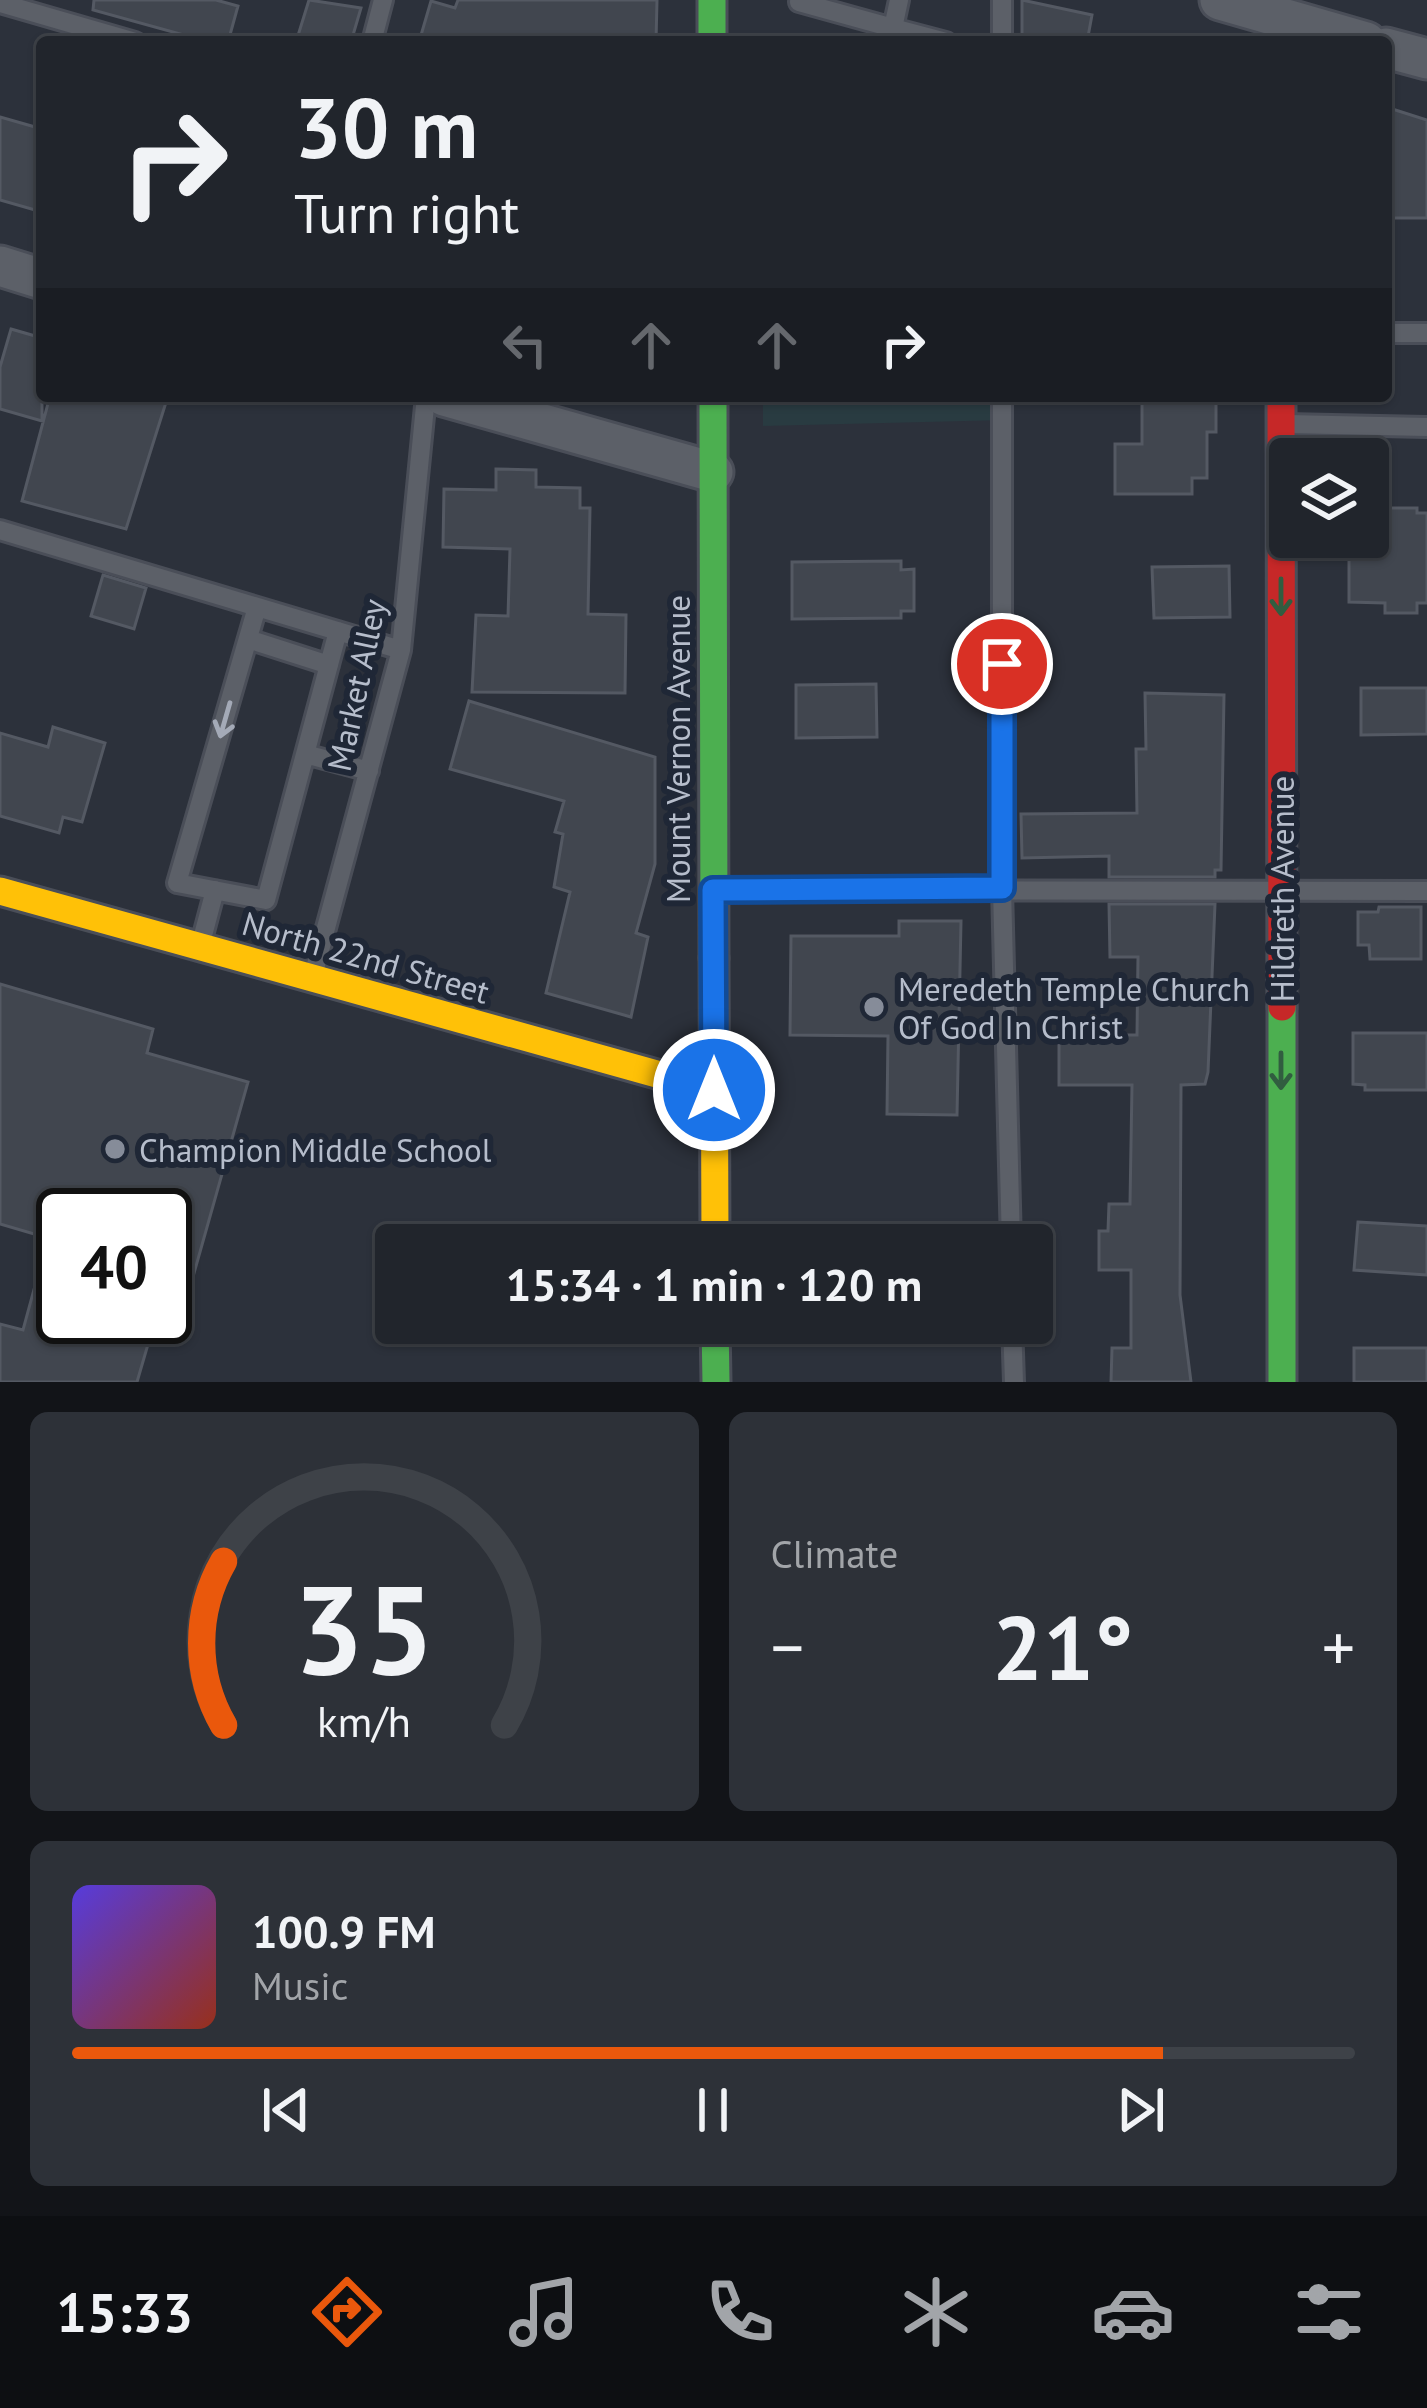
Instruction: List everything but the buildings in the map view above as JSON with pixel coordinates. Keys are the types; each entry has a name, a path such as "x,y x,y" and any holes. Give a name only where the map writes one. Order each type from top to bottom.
{"street":[{"path":"712,0 712,36"},
{"path":"1220,0 1284,30 1325,36"},
{"path":"1392,50 1427,59"},
{"path":"0,266 36,277"},
{"path":"465,402 713,472"},
{"name":"Mount Vernon Avenue","path":"713,402 715,1224"},
{"name":"Hildreth Avenue","path":"1281,410 1282,1382"},
{"name":"North 22nd Street","path":"0,891 714,1090"},
{"path":"716,1344 716,1382"}],"lane":[{"path":"374,36 383,0"},
{"path":"893,28 899,0"},
{"path":"1002,0 1002,36"},
{"path":"799,2 923,36"},
{"path":"0,3 114,36"},
{"path":"1392,333 1427,333"},
{"name":"Market Alley","path":"311,980 401,650 425,402"},
{"path":"1002,402 1002,888 1010,1224"},
{"path":"1281,410 1427,427"},
{"path":"0,530 401,650"},
{"path":"257,607 177,883 266,900 338,631"},
{"path":"248,639 329,665"},
{"path":"305,754 368,771"},
{"path":"200,948 214,890"},
{"path":"713,890 1427,891"},
{"path":"1013,1344 1014,1382"}],"shaded area":[{"path":"763,402 1006,402 1006,420 763,426"}],"traffic: fast":[{"path":"712,0 712,36"},
{"path":"713,402 714,958"},
{"path":"1282,1007 1282,1382"},
{"path":"715,1344 716,1382"}],"traffic: slow":[{"path":"0,891 714,1090"},
{"path":"714,958 715,1224"}],"traffic: jam":[{"path":"1281,402 1282,1007"}],"place":[{"name":"Meredeth Temple Church Of God In Christ","path":"874,1007"},
{"name":"Champion Middle School","path":"115,1149"}],"route":[{"path":"714,1090 713,890 1002,888 1002,664"}]}
